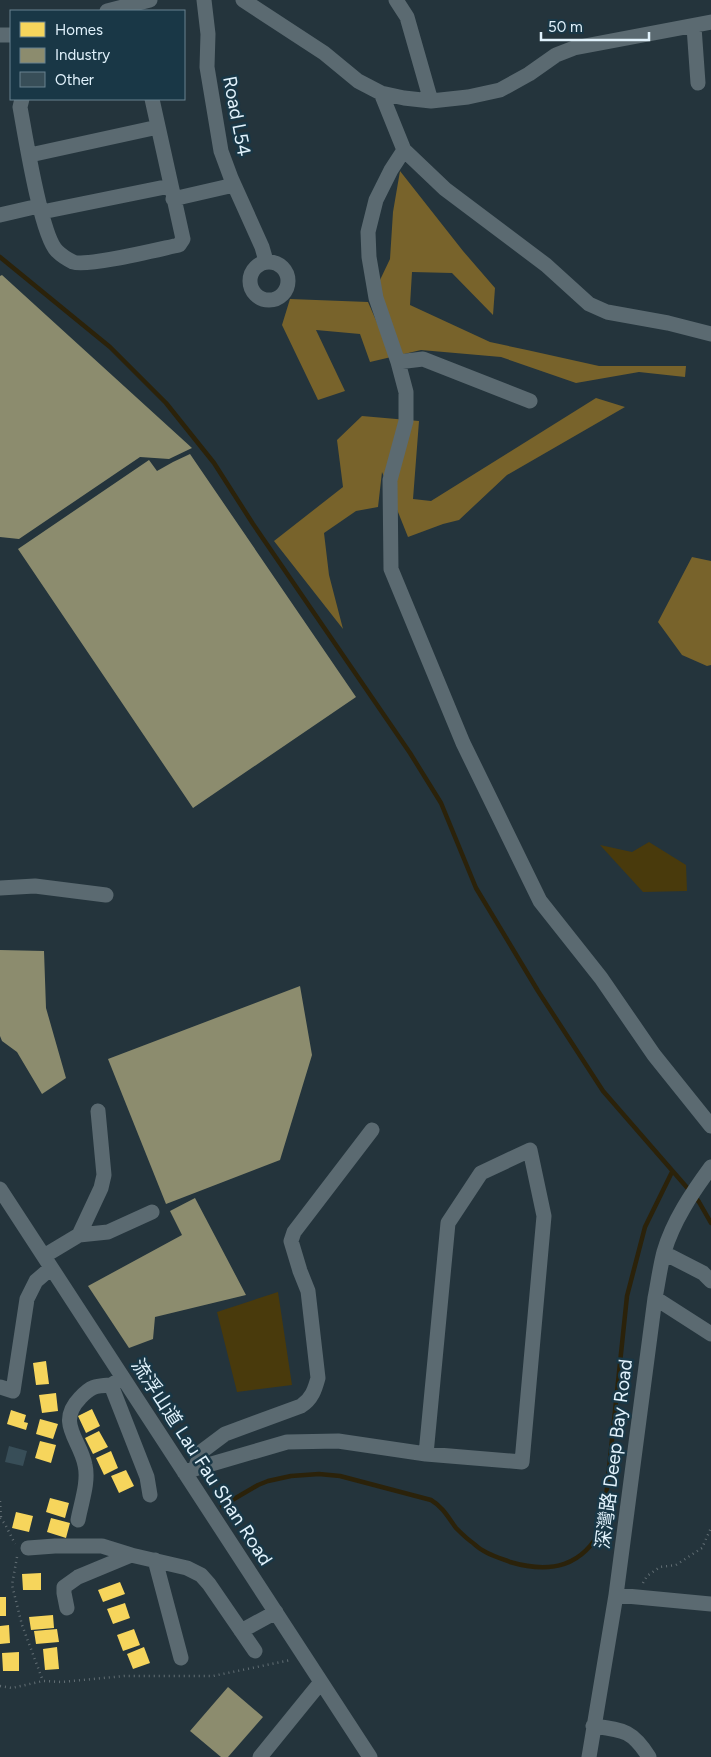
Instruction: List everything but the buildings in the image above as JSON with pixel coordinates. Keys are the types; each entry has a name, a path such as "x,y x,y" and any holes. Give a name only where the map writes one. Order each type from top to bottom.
{"street":[{"path":"111,10 150,0"},
{"name":"Road L54","path":"204,0 208,34 207,68 221,151 262,247 266,262"},
{"path":"243,0 324,53 358,81 381,94 431,101 468,97 500,90 556,56 574,48 694,27 711,22"},
{"path":"396,0 407,17 431,101"},
{"path":"694,27 698,83"},
{"path":"381,94 404,150 446,189 546,265 589,304 607,312 668,323 711,334"},
{"path":"22,100 20,107 30,155 36,210 56,251 74,262 90,263 179,245 182,239 152,100"},
{"path":"30,155 158,127"},
{"path":"404,150 391,170 376,200 368,232 369,256 376,298 406,392 406,421 390,480 391,569 464,743 540,902 601,978 654,1055 711,1126"},
{"path":"0,215 234,185"},
{"path":"398,362 423,359 530,400"},
{"path":"0,888 35,886 106,895"},
{"path":"13,1392 27,1299 48,1262 79,1235 102,1188 104,1176 98,1111"},
{"path":"190,1470 201,1452 226,1434 302,1406 308,1402 314,1391 318,1378 308,1292 292,1241 294,1232 372,1130"},
{"path":"190,1470 287,1442 338,1441 426,1454 522,1462 544,1216 530,1150 480,1173 448,1224 426,1454"},
{"name":"深灣路 Deep Bay Road","path":"589,1757 616,1595 655,1298 664,1253 672,1229 682,1210 711,1167"},
{"name":"流浮山道 Lau Fau Shan Road","path":"0,1189 48,1262 117,1382 190,1470 276,1612 370,1757"},
{"path":"79,1235 108,1232 152,1212"},
{"path":"664,1253 703,1273 711,1280"},
{"path":"655,1298 711,1334"},
{"path":"78,1520 85,1480 85,1466 68,1419 76,1401 90,1388 117,1382 147,1477 150,1494"},
{"path":"21,1550 55,1546 102,1546 187,1568 201,1575 255,1651"},
{"path":"67,1608 64,1587 78,1577 131,1555"},
{"path":"155,1560 181,1658"},
{"path":"616,1595 711,1604"},
{"path":"241,1631 276,1612"},
{"path":"260,1757 321,1682"},
{"path":"593,1726 620,1730 639,1741 649,1757"}],"path":[{"path":"0,1501 0,1518 21,1550 12,1585 22,1625 43,1681"},
{"path":"637,1597 647,1576 660,1567 676,1566 702,1548 711,1528"},
{"path":"0,1686 12,1688 43,1681 62,1682 124,1676 214,1676 306,1657"}],"shaded area":[{"path":"400,171 463,251 495,288 493,315 452,273 412,272 410,305 490,342 599,366 686,366 685,377 639,372 576,383 501,357 421,350 370,362 360,334 316,330 345,391 318,400 282,325 290,299 368,302 378,325 380,280 390,259 393,212"},
{"path":"596,398 625,407 507,475 459,520 408,537 382,472 378,507 356,511 324,533 329,575 343,629 274,541 343,487 337,440 362,416 419,421 413,499 431,501"},
{"path":"692,557 711,561 711,665 707,666 682,655 658,622"},
{"path":"649,842 686,865 687,891 643,892 600,845 632,852"},
{"path":"278,1292 292,1385 237,1392 217,1312"}],"waterway":[{"path":"0,257 110,347 166,403 214,463 253,524 410,753 441,803 476,888 538,991 603,1091 690,1191"},
{"path":"222,1506 268,1481 291,1476 319,1474 340,1476 431,1500 442,1509 466,1538 490,1554 510,1562 525,1566 552,1567 576,1559 586,1551 603,1526 627,1296 645,1227 672,1172"},
{"path":"695,1197 711,1223"}]}
